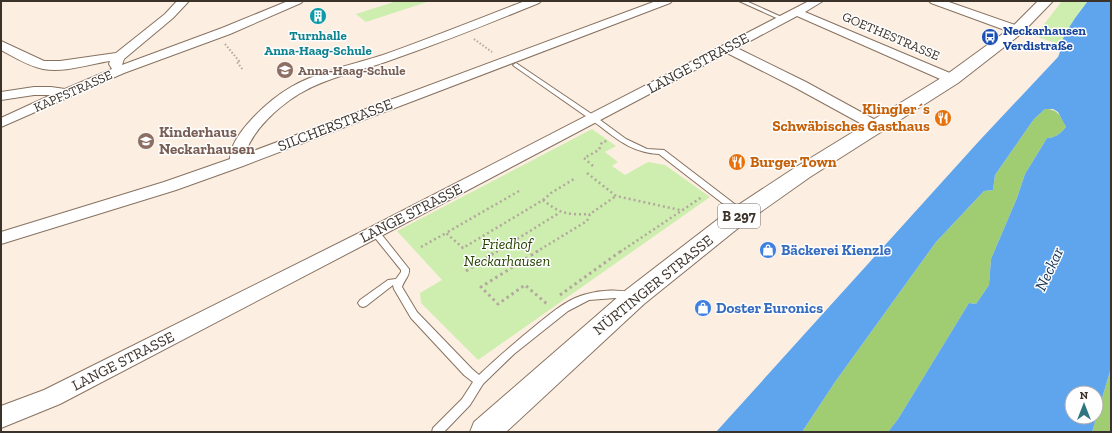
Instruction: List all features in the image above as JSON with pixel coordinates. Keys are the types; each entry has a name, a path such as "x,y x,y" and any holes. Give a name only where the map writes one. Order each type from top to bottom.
{"main road":[{"name":"NÜRTINGER STRASSE","path":"485,432 634,297 742,214 803,172 952,79 1017,30 1046,1"}],"street":[{"name":"KAPFSTRASSE","path":"1,123 68,94 119,64 169,16 182,1"},
{"path":"1,45 44,65 109,57 119,64 216,35 297,1"},
{"path":"238,162 236,157 239,147 259,120 278,102 295,91 315,82 378,61 462,30 535,1"},
{"name":"SILCHERSTRASSE","path":"1,238 238,162 510,63 666,1"},
{"name":"LANGE STRASSE","path":"1,417 52,397 375,232 817,1"},
{"path":"935,1 1017,30"},
{"name":"GOETHESTRASSE","path":"790,15 952,79"},
{"path":"727,48 801,85 876,126"},
{"path":"1,96 40,90 54,90 68,94"}],"lane":[{"path":"742,1 790,15"},
{"path":"510,63 637,148 661,152 742,214"},
{"path":"375,232 405,269 404,276 400,278 398,282 399,291 414,315 468,372 479,381"},
{"path":"363,303 391,282 398,282"},
{"path":"437,432 466,402 479,381 511,351 565,308 588,297 615,294 634,297"}],"path":[{"path":"462,30 510,63"},
{"path":"216,35 239,61 237,62 243,70"},
{"path":"593,166 584,158 599,150 602,142 618,135"},
{"path":"587,173 616,196 680,210"},
{"path":"446,233 463,248 543,200 551,193 574,179"},
{"path":"421,247 519,190"},
{"path":"559,295 680,210 712,192"},
{"path":"543,200 559,213 570,215 590,214 616,196"},
{"path":"466,271 559,213"},
{"path":"553,300 546,304 525,285 498,304 481,286 587,221 590,214"}],"green space":[{"path":"397,1 430,1 366,22 356,14"},
{"path":"1062,1 1088,1 1079,12 1061,45 1035,36"},
{"path":"1045,109 1056,112 1066,127 1057,135 1047,138 1025,174 1017,198 991,259 989,285 976,304 969,303 898,419 888,432 802,432 835,382 936,242 984,191 993,190 995,175 1034,119"},
{"name":"Friedhof Neckarhausen","path":"592,129 616,146 605,152 618,162 612,166 625,175 648,162 665,165 710,197 478,360 421,303 420,293 442,280 397,231"},
{"path":"1111,368 1111,432 1092,432 1094,425 1104,425 1104,392"}],"water":[{"name":"Neckar","path":"1088,1 1111,1 1111,368 1104,392 1104,385 1064,385 1064,425 1094,425 1092,432 888,432 898,419 969,303 976,304 989,285 991,259 1017,198 1025,174 1047,138 1057,135 1066,127 1058,112 1053,109 1045,109 1034,119 995,175 993,190 984,191 936,242 835,382 802,432 716,432 980,140 1058,57 1065,34"}],"place":[{"name":"Turnhalle Anna-Haag-Schule","path":"318,16"},
{"name":"Neckarhausen Verdistraße","path":"990,37"},
{"name":"Anna-Haag-Schule","path":"285,70"},
{"name":"Klingler´s Schwäbisches Gasthaus","path":"943,118"},
{"name":"Kinderhaus Neckarhausen","path":"146,141"},
{"name":"Burger Town","path":"737,162"},
{"name":"Bäckerei Kienzle","path":"768,250"},
{"name":"Doster Euronics","path":"703,308"}]}
